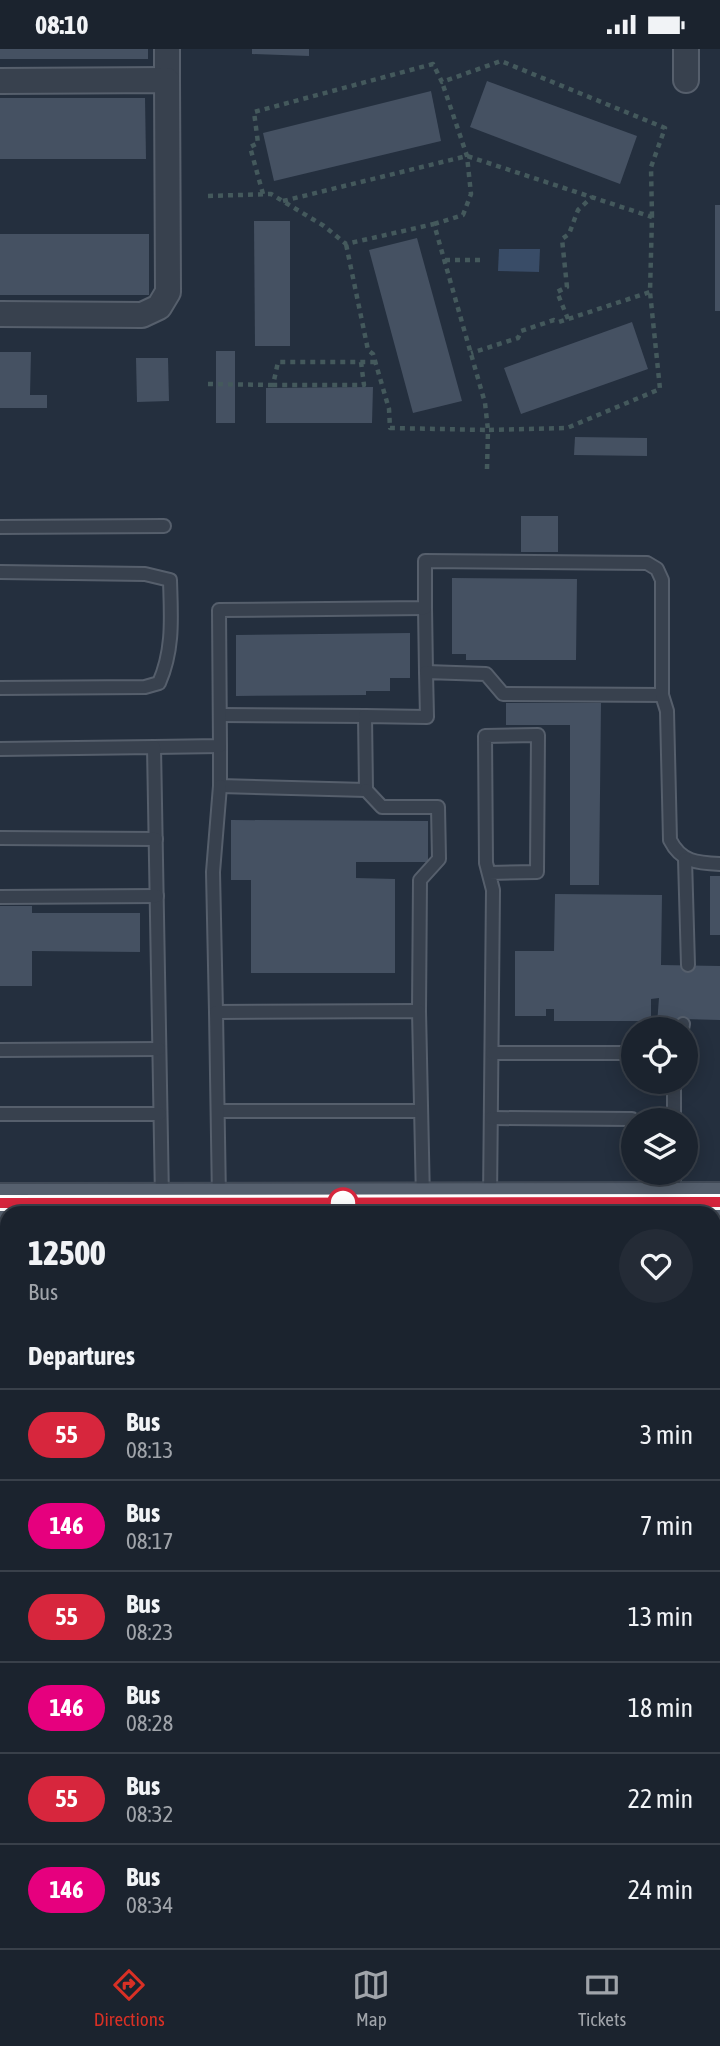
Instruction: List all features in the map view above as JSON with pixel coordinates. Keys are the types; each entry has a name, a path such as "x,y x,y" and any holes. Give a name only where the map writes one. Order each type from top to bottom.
{"main road":[{"path":"555,1206 674,1188 720,1202"},
{"path":"0,1203 219,1203 290,1206"},
{"path":"380,1206 516,1206"}],"street":[{"path":"0,314 142,315 159,307 168,292 167,49"},
{"path":"686,49 686,80"},
{"path":"0,81 167,80"}],"lane":[{"path":"0,527 164,526"},
{"path":"220,715 427,717 425,561 647,563 657,569 662,580 662,695 667,711 670,840 676,851 685,859 720,864"},
{"path":"0,572 145,574 170,580 172,638 167,666 159,683 145,687 0,688"},
{"path":"219,1203 213,872 220,786 219,610 425,608"},
{"path":"426,672 486,674 503,694 662,695"},
{"path":"365,716 366,790 382,807 438,807 439,859 420,880 419,1011 424,1204"},
{"path":"489,873 537,872 538,735 485,736 486,863 494,890 490,1204"},
{"path":"0,749 220,745"},
{"path":"154,747 162,1203"},
{"path":"220,786 366,790"},
{"path":"0,838 156,839"},
{"path":"685,859 688,965"},
{"path":"0,897 157,897"},
{"path":"216,1012 419,1011"},
{"path":"0,1050 159,1049"},
{"path":"492,1053 621,1053"},
{"path":"218,1111 421,1111"},
{"path":"0,1114 160,1114"},
{"path":"491,1118 621,1119"}],"path":[{"path":"208,196 271,194 324,226 346,244 364,320 362,325 368,350 375,362 389,409 390,428 567,428 660,389 650,292 651,167 665,128 501,61 442,82"},
{"path":"263,194 250,147 258,143 254,111 433,64 442,82 467,156 471,194 463,215 346,244"},
{"path":"283,201 467,156 652,217"},
{"path":"568,319 557,292 567,287 562,239 569,235 578,210 592,197"},
{"path":"434,224 485,403 488,430 487,469"},
{"path":"445,260 483,260"},
{"path":"471,353 518,338 522,331 554,320 568,319 650,292"},
{"path":"273,385 278,362 375,362"},
{"path":"208,384 364,385 361,362"}],"water":[{"path":"499,249 540,249 539,272 498,271"}],"building":[{"path":"0,49 148,49 148,59 0,59"},
{"path":"252,49 309,49 309,56 252,54"},
{"path":"487,81 637,136 620,184 470,127"},
{"path":"431,91 441,141 274,181 263,133"},
{"path":"0,98 145,98 146,159 0,159"},
{"path":"715,205 720,205 720,311 715,311"},
{"path":"254,221 290,221 290,346 255,346"},
{"path":"0,234 149,234 149,295 0,295"},
{"path":"417,238 462,401 413,413 369,250"},
{"path":"632,322 648,369 521,414 504,368"},
{"path":"216,351 235,351 235,423 216,423"},
{"path":"0,352 31,352 30,395 47,395 47,408 0,408"},
{"path":"136,358 168,358 169,401 137,402"},
{"path":"373,387 372,423 266,423 266,388"},
{"path":"575,437 647,438 647,456 574,455"},
{"path":"521,516 558,516 558,552 521,552"},
{"path":"452,578 577,579 576,660 466,660 466,654 452,654"},
{"path":"410,633 410,678 390,678 390,691 366,691 366,695 236,696 236,635"},
{"path":"506,703 601,703 599,885 570,885 570,725 506,725"},
{"path":"231,820 428,821 428,862 356,862 356,878 395,879 395,973 251,973 251,880 231,880"},
{"path":"710,876 720,876 720,935 710,935"},
{"path":"555,894 662,895 661,965 720,966 720,1020 658,1017 659,998 651,999 651,1017 621,1017 621,1021 554,1021 554,1009 546,1009 546,1016 515,1016 515,951 554,951"},
{"path":"0,906 32,906 32,913 140,913 140,952 32,951 32,986 0,986"}],"bus line":[{"name":"55","path":"0,1203 720,1202"}]}
